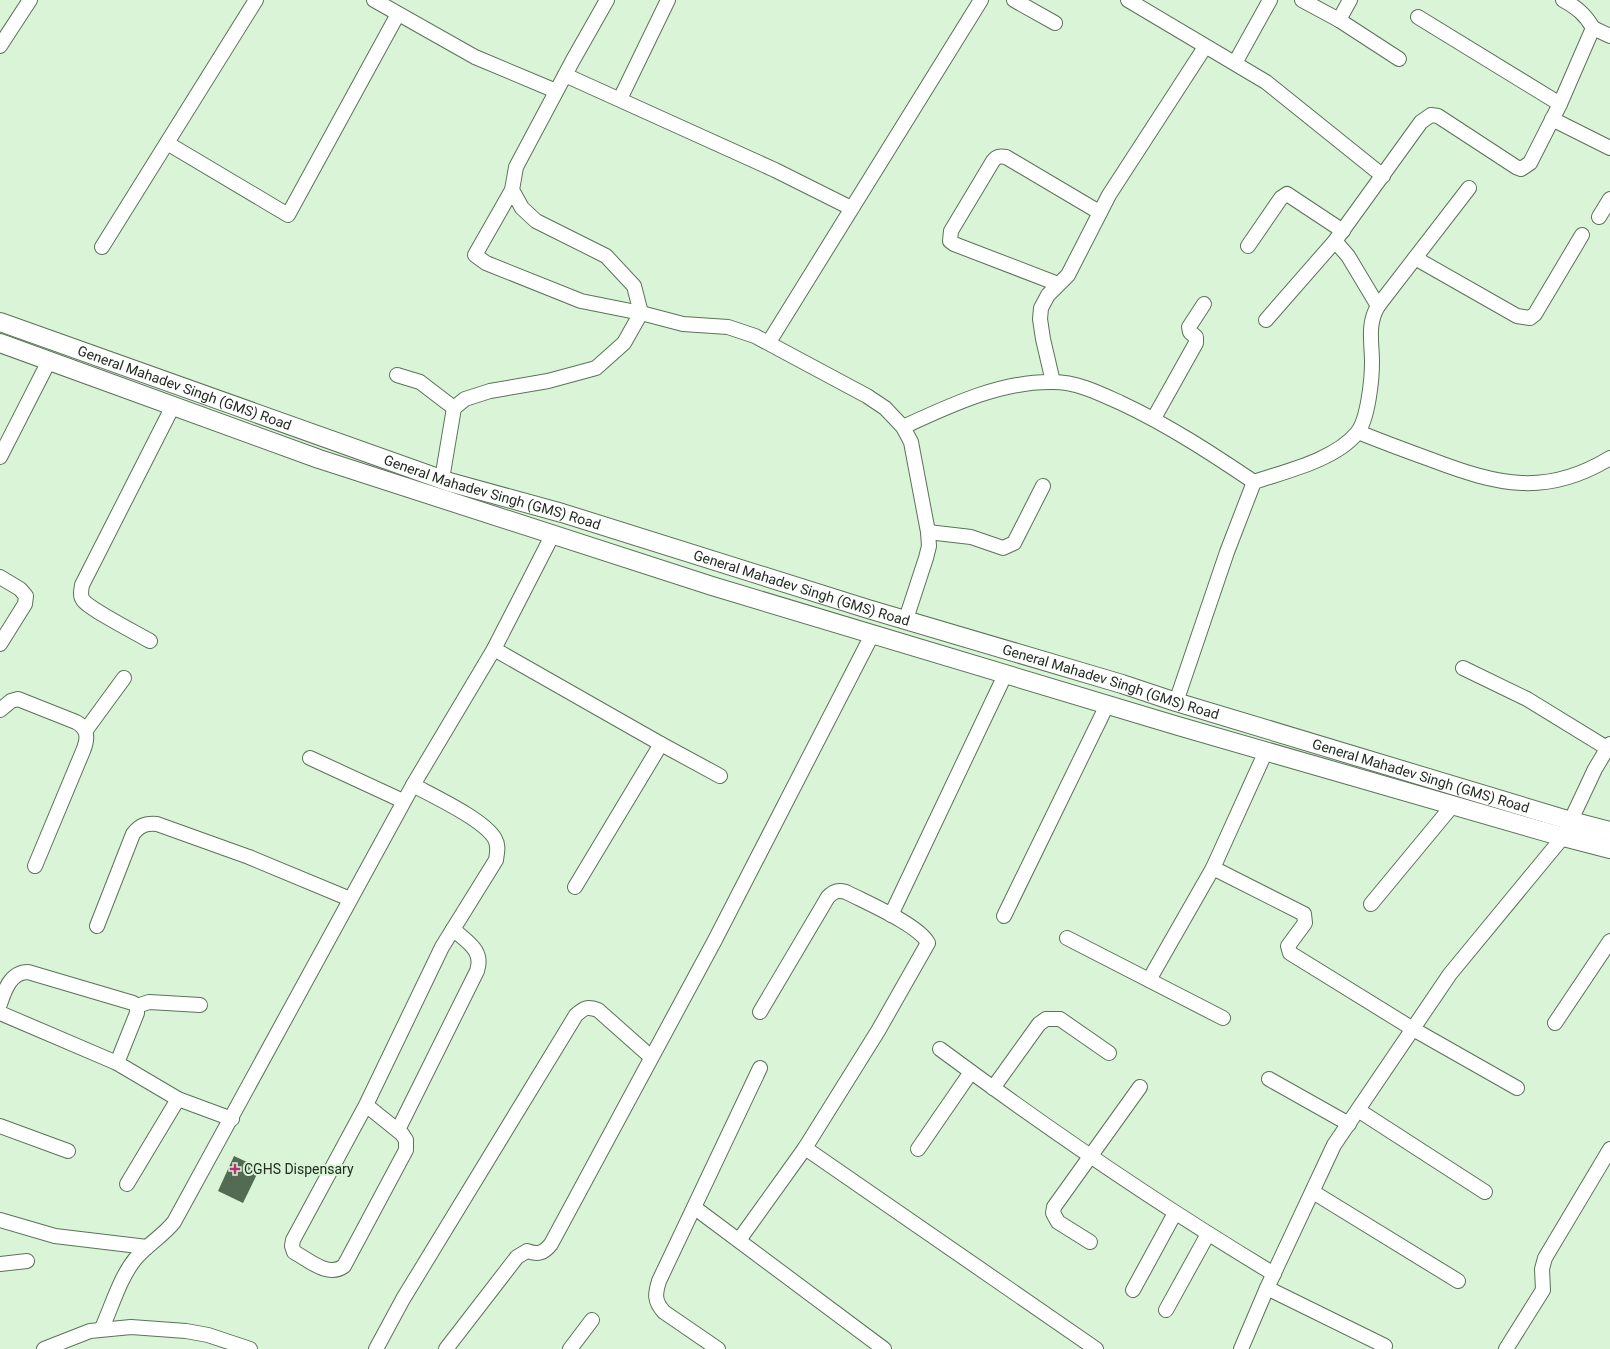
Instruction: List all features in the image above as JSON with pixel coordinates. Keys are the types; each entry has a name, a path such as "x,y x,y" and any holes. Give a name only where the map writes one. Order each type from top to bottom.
{"street":[{"path":"0,46 30,0"},
{"path":"102,246 256,0"},
{"path":"374,0 475,57 556,91"},
{"path":"607,0 556,91 516,167 512,190 475,255 486,263 581,301 641,313 682,324 728,327 755,336 769,342 867,396 885,408 903,427 911,442 928,532 929,546 926,558 906,619"},
{"path":"620,99 668,0"},
{"path":"769,342 981,0"},
{"path":"1014,0 1054,23"},
{"path":"1128,0 1266,82 1383,176"},
{"path":"1235,63 1270,0"},
{"path":"1302,0 1339,20 1399,59"},
{"path":"1339,20 1350,0"},
{"path":"1563,0 1576,7 1587,17 1593,28 1610,36"},
{"path":"167,143 288,215 398,14"},
{"path":"1418,17 1560,104"},
{"path":"1266,320 1339,236 1421,122 1431,115 1438,116 1521,169 1530,163 1560,104 1593,28"},
{"path":"1053,382 1043,339 1040,319 1041,308 1048,295 1068,274 1076,263 1099,212 1205,47"},
{"path":"565,75 775,170 851,208"},
{"path":"1552,119 1610,148"},
{"path":"1058,284 954,244 950,241 951,231 993,161 997,157 1001,156 1006,157 1099,212"},
{"path":"1176,702 1227,552 1254,482 1324,457 1343,446 1358,432 1365,414 1370,391 1372,370 1371,326 1374,313 1469,188"},
{"path":"442,479 454,408 465,399 490,391 548,381 596,368 624,343 641,313 634,286 606,256 536,221 522,208 512,190"},
{"path":"1248,246 1281,198 1286,194 1339,236 1348,256 1378,306"},
{"path":"1599,217 1610,199"},
{"path":"1415,258 1517,316 1530,318 1535,314 1582,235"},
{"path":"1154,418 1196,343 1196,337 1190,332 1189,326 1204,304"},
{"name":"General Mahadev Singh (GMS) Road","path":"0,322 442,479 562,513 868,609 1122,684 1176,702 1571,821 1610,831"},
{"path":"0,343 319,459 712,586 1107,705 1563,837 1610,849"},
{"path":"0,457 49,361"},
{"path":"397,375 420,382 454,408"},
{"path":"903,427 981,395 1024,384 1053,382 1076,385 1094,390 1154,418 1196,443 1254,482"},
{"path":"150,641 83,601 80,594 82,585 173,406"},
{"path":"1358,432 1467,473 1498,482 1530,484 1556,480 1583,472 1610,458"},
{"path":"928,532 971,537 984,540 997,547 1009,547 1014,543 1043,486"},
{"path":"102,1328 128,1270 147,1247 166,1232 174,1222 232,1119 403,801 494,649 553,534"},
{"path":"0,577 20,589 26,596 25,604 0,644"},
{"path":"446,1349 517,1257 527,1251 535,1254 541,1253 551,1244 715,940 872,635"},
{"path":"494,649 720,776"},
{"path":"1241,1349 1267,1288 1334,1145 1450,974 1563,837 1594,769 1609,746 1527,699 1462,668"},
{"path":"891,915 1005,675"},
{"path":"35,866 87,741 86,730 124,678"},
{"path":"0,709 10,701 18,699 76,722 86,730"},
{"path":"1004,916 1107,705"},
{"path":"575,887 661,744"},
{"path":"1149,980 1213,868 1266,751"},
{"path":"310,758 403,801"},
{"path":"366,1105 398,1130 406,1140 406,1150 344,1266 338,1271 330,1271 294,1252 292,1246 293,1240 366,1105 442,947 496,860 498,847 495,838 483,825 413,785"},
{"path":"1371,904 1453,805"},
{"path":"97,926 133,834 143,824 149,823 157,824 248,857 350,899"},
{"path":"1213,868 1304,914 1305,923 1288,946 1290,953 1413,1029 1517,1088"},
{"path":"739,1240 805,1148 878,1031 928,943 924,936 891,915 846,892 839,890 828,897 760,1012"},
{"path":"398,1130 477,971 480,962 476,950 453,929"},
{"path":"1067,938 1223,1018"},
{"path":"1555,1023 1610,941"},
{"path":"0,1004 5,990 14,976 20,972 28,972 125,1000 137,1006 149,1002 200,1005"},
{"path":"117,1063 137,1013 137,1006"},
{"path":"376,1349 403,1299 576,1015 583,1008 589,1007 598,1010 651,1057"},
{"path":"0,1012 117,1063 178,1099 232,1119"},
{"path":"993,1088 1039,1024 1046,1018 1060,1019 1109,1053"},
{"path":"940,1049 1090,1156 1175,1213 1274,1274"},
{"path":"718,1349 664,1312 657,1304 655,1295 659,1281 695,1208 760,1068"},
{"path":"918,1149 971,1072"},
{"path":"1269,1079 1349,1124"},
{"path":"1090,1242 1058,1222 1053,1213 1054,1207 1140,1087"},
{"path":"127,1184 178,1099"},
{"path":"1358,1110 1485,1192"},
{"path":"0,1126 68,1152"},
{"path":"805,1148 1096,1349"},
{"path":"1506,1349 1543,1290 1542,1269 1545,1258 1610,1149"},
{"path":"1313,1192 1458,1281"},
{"path":"695,1208 884,1349"},
{"path":"1132,1290 1175,1213"},
{"path":"0,1220 55,1236 147,1247"},
{"path":"1166,1310 1208,1234"},
{"path":"0,1264 27,1261"},
{"path":"1267,1288 1385,1346"},
{"path":"570,1349 592,1320"},
{"path":"44,1349 90,1330 131,1327 186,1331 208,1335 250,1349"}],"building":[{"path":"234,1156 260,1168 243,1203 218,1191"}],"place":[{"name":"CGHS Dispensary","path":"235,1169"}]}
